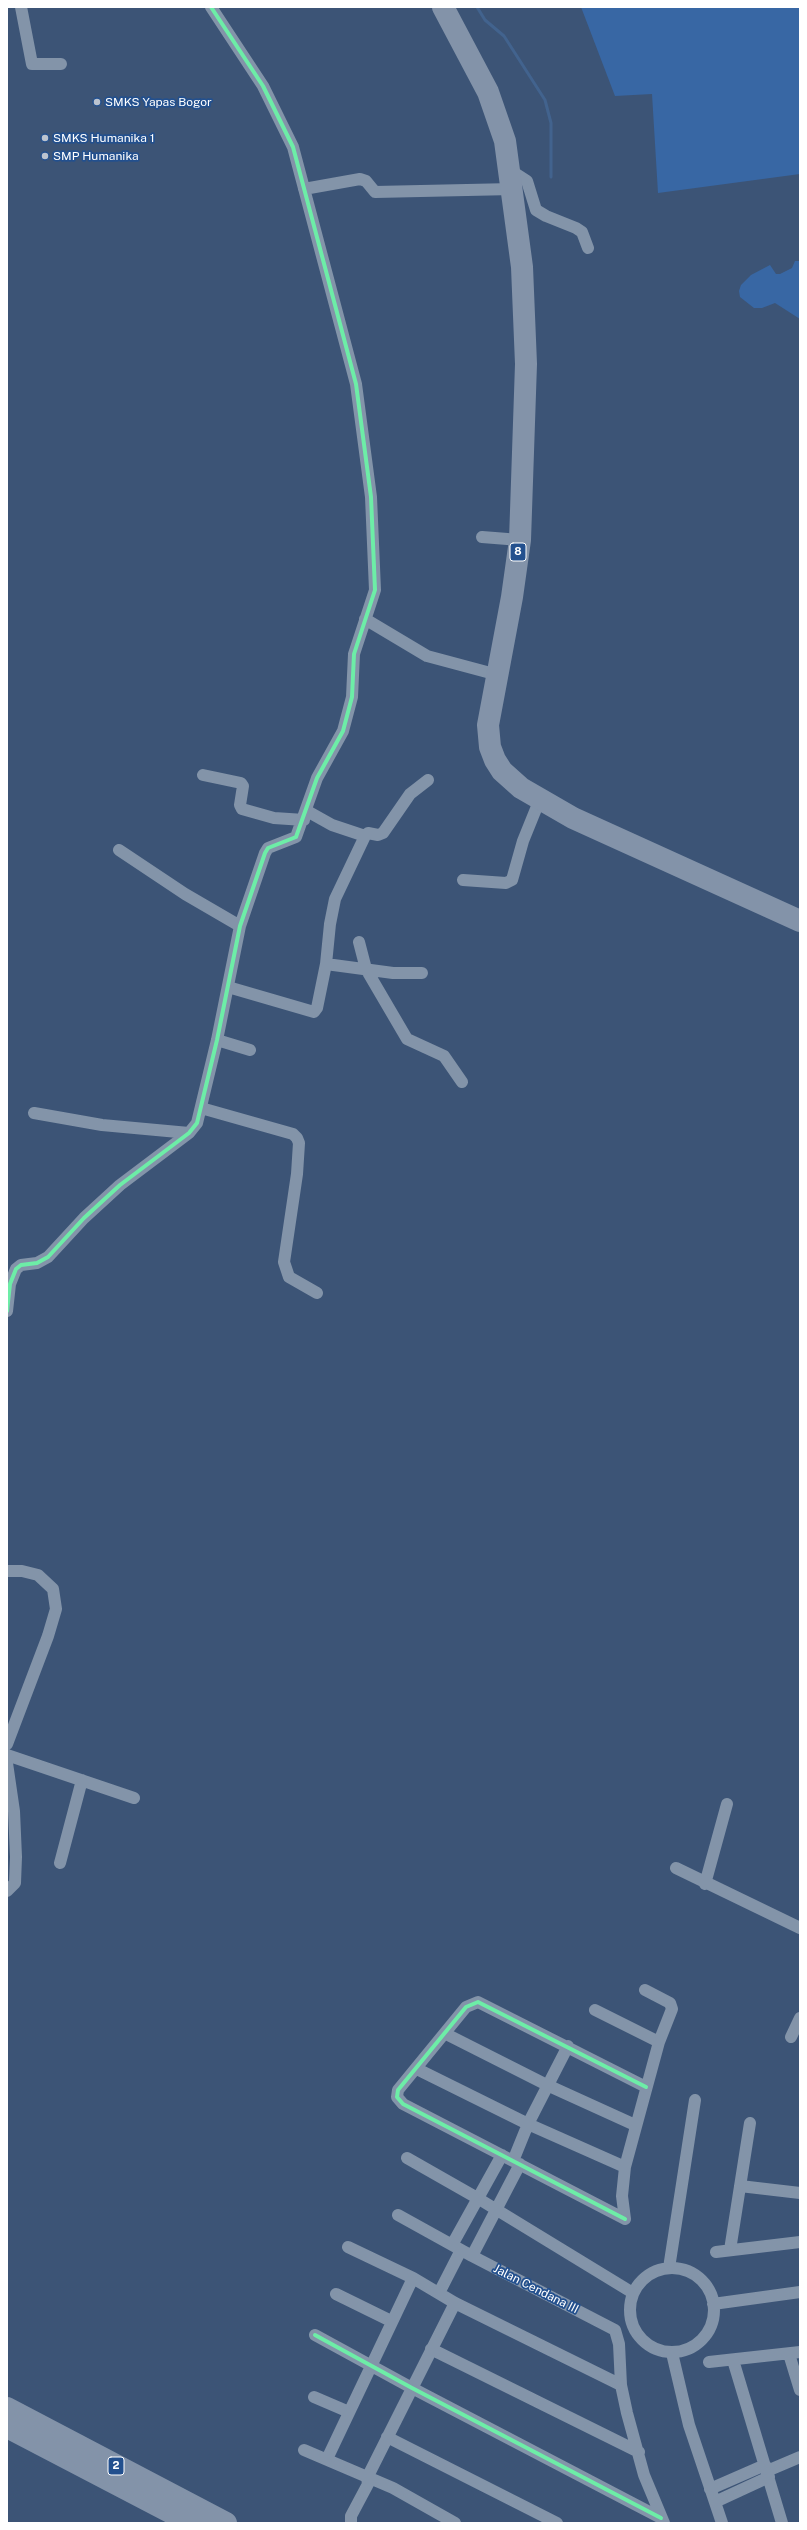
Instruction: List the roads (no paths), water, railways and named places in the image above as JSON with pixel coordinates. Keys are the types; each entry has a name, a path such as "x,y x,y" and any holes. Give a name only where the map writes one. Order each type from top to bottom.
{"highway":[{"name":"8","path":"443,7 488,92 505,141 512,179 522,267 526,364 520,540 512,597 488,725 490,746 495,760 511,780 540,799 592,827 800,922"},
{"name":"2","path":"7,2408 226,2523"},
{"name":"2","path":"7,2427 191,2523"}],"street":[{"path":"21,7 32,64 61,64"},
{"path":"7,1311 10,1284 16,1269 21,1265 37,1263 48,1257 72,1229 120,1185 189,1133 197,1123 218,1040 240,926 268,848 296,837 318,778 343,731 352,697 354,654 375,590 373,526 364,429 356,384 293,147 263,86 211,7"},
{"path":"304,189 360,179 366,181 375,192 512,179 527,181 536,210 552,219 576,228 582,232 588,248"},
{"path":"482,537 520,540"},
{"path":"365,619 427,656 498,675"},
{"path":"203,775 241,783 243,786 240,805 242,809 274,818 305,816 365,836"},
{"path":"228,987 314,1012 317,1008 326,964 330,924 335,898 365,836 368,833 378,835 383,832 410,794 428,780"},
{"path":"463,880 506,883 512,880 522,841 540,799"},
{"path":"119,850 185,894 240,926"},
{"path":"359,942 366,969 406,1039 444,1056 462,1082"},
{"path":"326,964 366,969 422,973"},
{"path":"218,1040 250,1050"},
{"path":"201,1108 293,1134 297,1138 299,1143 297,1174 284,1262 289,1277 317,1293"},
{"path":"34,1113 102,1125 189,1133"},
{"path":"7,1571 22,1571 38,1575 53,1589 56,1608 48,1636 7,1744"},
{"path":"7,1755 134,1798"},
{"path":"7,1763 14,1811 16,1857 15,1883 7,1891"},
{"path":"60,1863 82,1780"},
{"path":"705,1884 727,1804"},
{"path":"676,1868 705,1884 800,1928"},
{"path":"645,1990 672,2006 659,2042 646,2087 635,2124 625,2167 622,2196 625,2219 399,2102 398,2090 446,2034 466,2007 478,2002 568,2046 646,2087"},
{"path":"595,2010 659,2042"},
{"path":"792,2037 800,2018"},
{"path":"446,2034 547,2085 635,2124"},
{"path":"472,2256 496,2209 516,2163 528,2124 568,2046"},
{"path":"417,2069 528,2124 625,2167"},
{"path":"669,2268 695,2100"},
{"path":"730,2250 750,2123"},
{"path":"439,2293 456,2248 479,2198 502,2156"},
{"path":"407,2158 479,2198 633,2293"},
{"path":"740,2186 800,2193"},
{"name":"Jalan Cendana III","path":"398,2215 456,2248 611,2327 617,2334 621,2385"},
{"path":"716,2252 800,2242"},
{"path":"348,2247 413,2278 455,2303 621,2385 644,2475 662,2520"},
{"path":"669,2268 685,2270 698,2278 708,2290 713,2304 710,2326 698,2343 686,2350 672,2353 656,2350 647,2343 633,2326 630,2310 633,2293 642,2281 654,2272 669,2268"},
{"path":"327,2459 391,2321 413,2278"},
{"path":"713,2304 800,2292"},
{"path":"336,2294 391,2321"},
{"path":"351,2523 351,2516 368,2484 367,2478 455,2303"},
{"path":"315,2335 662,2520"},
{"path":"432,2349 638,2452"},
{"path":"672,2353 689,2425 722,2523"},
{"path":"709,2362 795,2353 800,2390"},
{"path":"733,2360 782,2523"},
{"path":"314,2398 349,2412"},
{"path":"387,2437 557,2523"},
{"path":"304,2450 393,2488 455,2523"},
{"path":"710,2489 767,2471 800,2457"},
{"path":"715,2502 767,2471"}],"waterway":[{"path":"477,7 485,20 504,36 545,100 551,123 551,177"}],"place":[{"name":"SMKS Yapas Bogor","path":"97,102"},
{"name":"SMKS Humanika 1","path":"45,138"},
{"name":"SMP Humanika","path":"45,156"}]}
